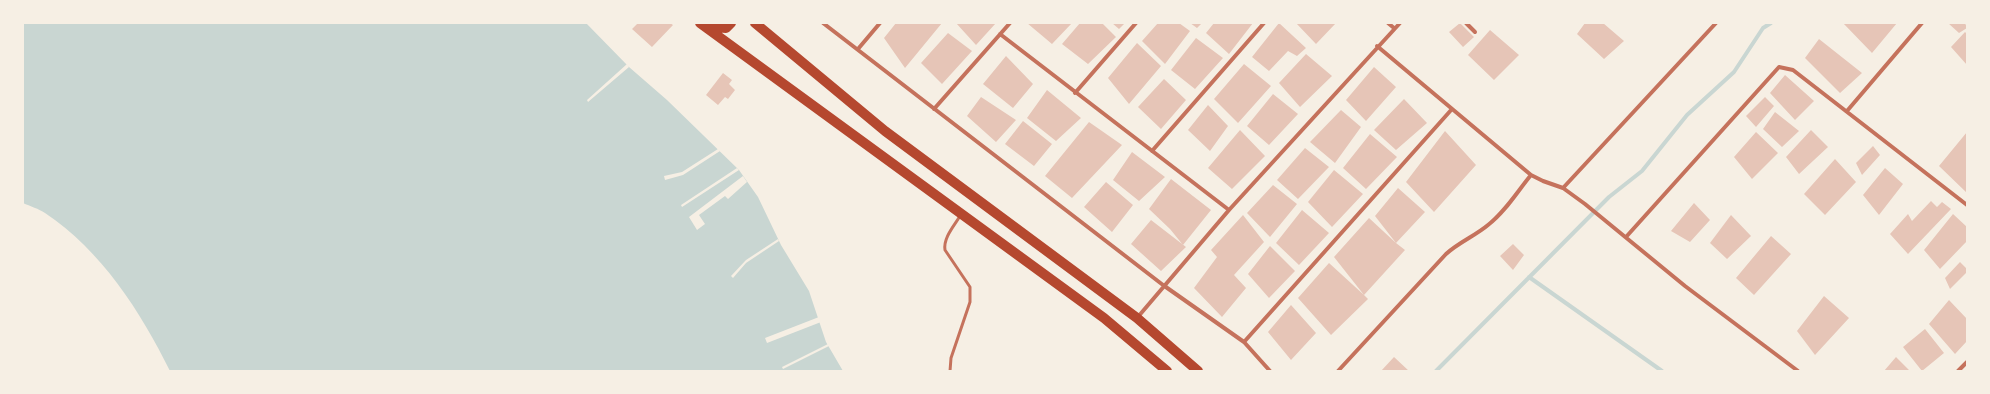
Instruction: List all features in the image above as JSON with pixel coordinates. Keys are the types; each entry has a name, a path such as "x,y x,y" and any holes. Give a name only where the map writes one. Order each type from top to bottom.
{"highway":[{"path":"700,23 1104,318 1168,371"},
{"path":"703,23 714,27 726,28 731,23"},
{"path":"755,23 885,131 1137,318 1198,371"}],"street":[{"path":"824,23 1163,285 1244,342 1270,371"},
{"path":"858,49 880,23"},
{"path":"934,109 1010,23"},
{"path":"1076,93 1136,23"},
{"path":"1152,151 1264,23"},
{"path":"1388,23 1394,28"},
{"path":"1137,318 1163,285 1229,210 1377,46 1400,23"},
{"path":"1466,23 1475,32"},
{"path":"1564,188 1716,23"},
{"path":"1847,111 1922,23"},
{"path":"1000,34 1229,210"},
{"path":"1377,46 1530,175 1543,182 1564,188 1626,236 1685,286 1798,371"},
{"path":"1626,236 1779,67 1793,70 1967,205"},
{"path":"1244,342 1452,110"},
{"path":"1338,371 1446,254 1458,244 1488,226 1498,216 1530,175"},
{"path":"1958,371 1967,362"}],"lane":[{"path":"950,371 951,358 970,302 970,287 945,250 944,245 962,213"}],"shaded area":[{"path":"23,23 586,23 629,67 667,100 739,170 758,197 781,245 809,291 826,342 843,371 170,371 146,327 118,284 102,264 65,228 43,212 23,203"}],"pier":[{"path":"627,64 629,67 588,102 587,100"},
{"path":"718,149 720,151 683,175 665,180 664,176 682,172"},
{"path":"737,168 739,170 682,207 681,205"},
{"path":"743,176 747,182 728,199 725,196 699,215 705,224 697,230 689,217"},
{"path":"778,239 779,241 746,263 733,278 731,276 746,260"},
{"path":"819,317 821,322 767,343 765,338"},
{"path":"830,343 831,345 783,369 782,367"}],"building":[{"path":"638,23 670,23 673,25 652,47 632,29"},
{"path":"896,23 942,23 905,68 884,38"},
{"path":"956,23 996,23 976,45"},
{"path":"1027,23 1072,23 1052,44"},
{"path":"1080,23 1102,23 1116,37 1088,64 1062,44"},
{"path":"1112,23 1125,23 1119,29"},
{"path":"1158,23 1179,23 1190,31 1165,64 1142,41"},
{"path":"1190,23 1202,23 1197,28"},
{"path":"1214,23 1253,23 1229,54 1206,33"},
{"path":"1279,23 1306,48 1297,56 1288,51 1269,71 1252,57"},
{"path":"1296,23 1336,23 1316,44"},
{"path":"1460,23 1474,37 1463,47 1449,32"},
{"path":"1585,23 1603,23 1624,41 1604,59 1577,34"},
{"path":"1843,23 1897,23 1872,53"},
{"path":"1948,23 1965,23 1967,28 1959,33"},
{"path":"1490,30 1519,55 1494,80 1468,55"},
{"path":"1965,32 1967,34 1967,65 1951,47"},
{"path":"948,33 972,51 942,84 921,63"},
{"path":"1196,38 1223,58 1195,89 1171,70"},
{"path":"1819,39 1862,73 1840,93 1805,58"},
{"path":"1137,43 1161,66 1129,104 1108,78"},
{"path":"1306,54 1332,76 1300,107 1279,83"},
{"path":"1006,56 1033,84 1013,108 983,84"},
{"path":"1244,64 1271,86 1238,123 1214,99"},
{"path":"1374,67 1396,87 1366,121 1346,100"},
{"path":"723,73 732,80 729,84 735,90 728,99 725,97 718,105 706,95"},
{"path":"1785,75 1814,101 1795,120 1770,93"},
{"path":"1164,79 1186,100 1161,129 1138,107"},
{"path":"1047,90 1081,118 1056,141 1027,118"},
{"path":"1273,94 1298,114 1269,145 1247,126"},
{"path":"981,97 1016,120 996,142 967,116"},
{"path":"1765,97 1774,106 1756,127 1746,116"},
{"path":"1404,99 1427,123 1396,150 1374,130"},
{"path":"1208,105 1228,126 1210,151 1188,130"},
{"path":"1341,110 1361,127 1335,163 1310,142"},
{"path":"1775,112 1799,131 1782,147 1763,129"},
{"path":"1023,121 1052,144 1034,166 1005,144"},
{"path":"1089,122 1122,145 1072,198 1045,176"},
{"path":"1240,130 1265,156 1232,189 1208,168"},
{"path":"1811,130 1828,147 1799,174 1786,157"},
{"path":"1445,131 1476,165 1434,212 1406,182"},
{"path":"1756,132 1778,153 1752,179 1734,157"},
{"path":"1967,132 1967,193 1939,166"},
{"path":"1370,134 1397,157 1366,189 1343,168"},
{"path":"1873,146 1880,155 1862,175 1856,163"},
{"path":"1305,148 1329,167 1298,199 1277,180"},
{"path":"1132,152 1165,177 1139,201 1113,180"},
{"path":"1835,159 1856,182 1825,215 1804,194"},
{"path":"1885,168 1903,184 1879,215 1863,195"},
{"path":"1334,170 1363,194 1332,227 1308,202"},
{"path":"1171,179 1211,210 1183,245 1170,229 1149,209"},
{"path":"1106,182 1133,205 1112,232 1084,207"},
{"path":"1273,185 1297,204 1270,237 1247,213"},
{"path":"1398,188 1425,212 1396,243 1375,216"},
{"path":"1931,201 1937,207 1942,202 1951,209 1908,254 1890,234 1908,214 1912,221"},
{"path":"1694,203 1710,220 1690,242 1671,231"},
{"path":"1302,210 1329,233 1299,265 1276,243"},
{"path":"1953,214 1967,227 1967,241 1940,269 1924,250"},
{"path":"1243,215 1264,242 1234,275 1246,288 1222,317 1194,288 1217,257 1211,250"},
{"path":"1731,215 1751,236 1727,259 1710,243"},
{"path":"1369,218 1405,250 1364,295 1334,257"},
{"path":"1151,220 1186,247 1161,271 1131,244"},
{"path":"1771,236 1791,254 1754,295 1736,278"},
{"path":"1513,244 1524,255 1513,270 1500,256"},
{"path":"1270,246 1295,271 1269,298 1248,274"},
{"path":"1960,262 1967,269 1967,272 1950,289 1945,278"},
{"path":"1329,263 1368,299 1331,335 1298,298"},
{"path":"1824,296 1849,318 1815,355 1797,331"},
{"path":"1949,300 1967,319 1967,341 1955,354 1929,324"},
{"path":"1291,305 1316,333 1291,360 1268,332"},
{"path":"1925,329 1944,353 1922,371 1903,347"},
{"path":"1394,357 1409,371 1381,371"},
{"path":"1896,357 1910,371 1884,371"}],"waterway":[{"path":"1436,371 1609,197 1642,171 1687,115 1734,72 1763,28 1771,23"},
{"path":"1529,277 1662,371"}]}
